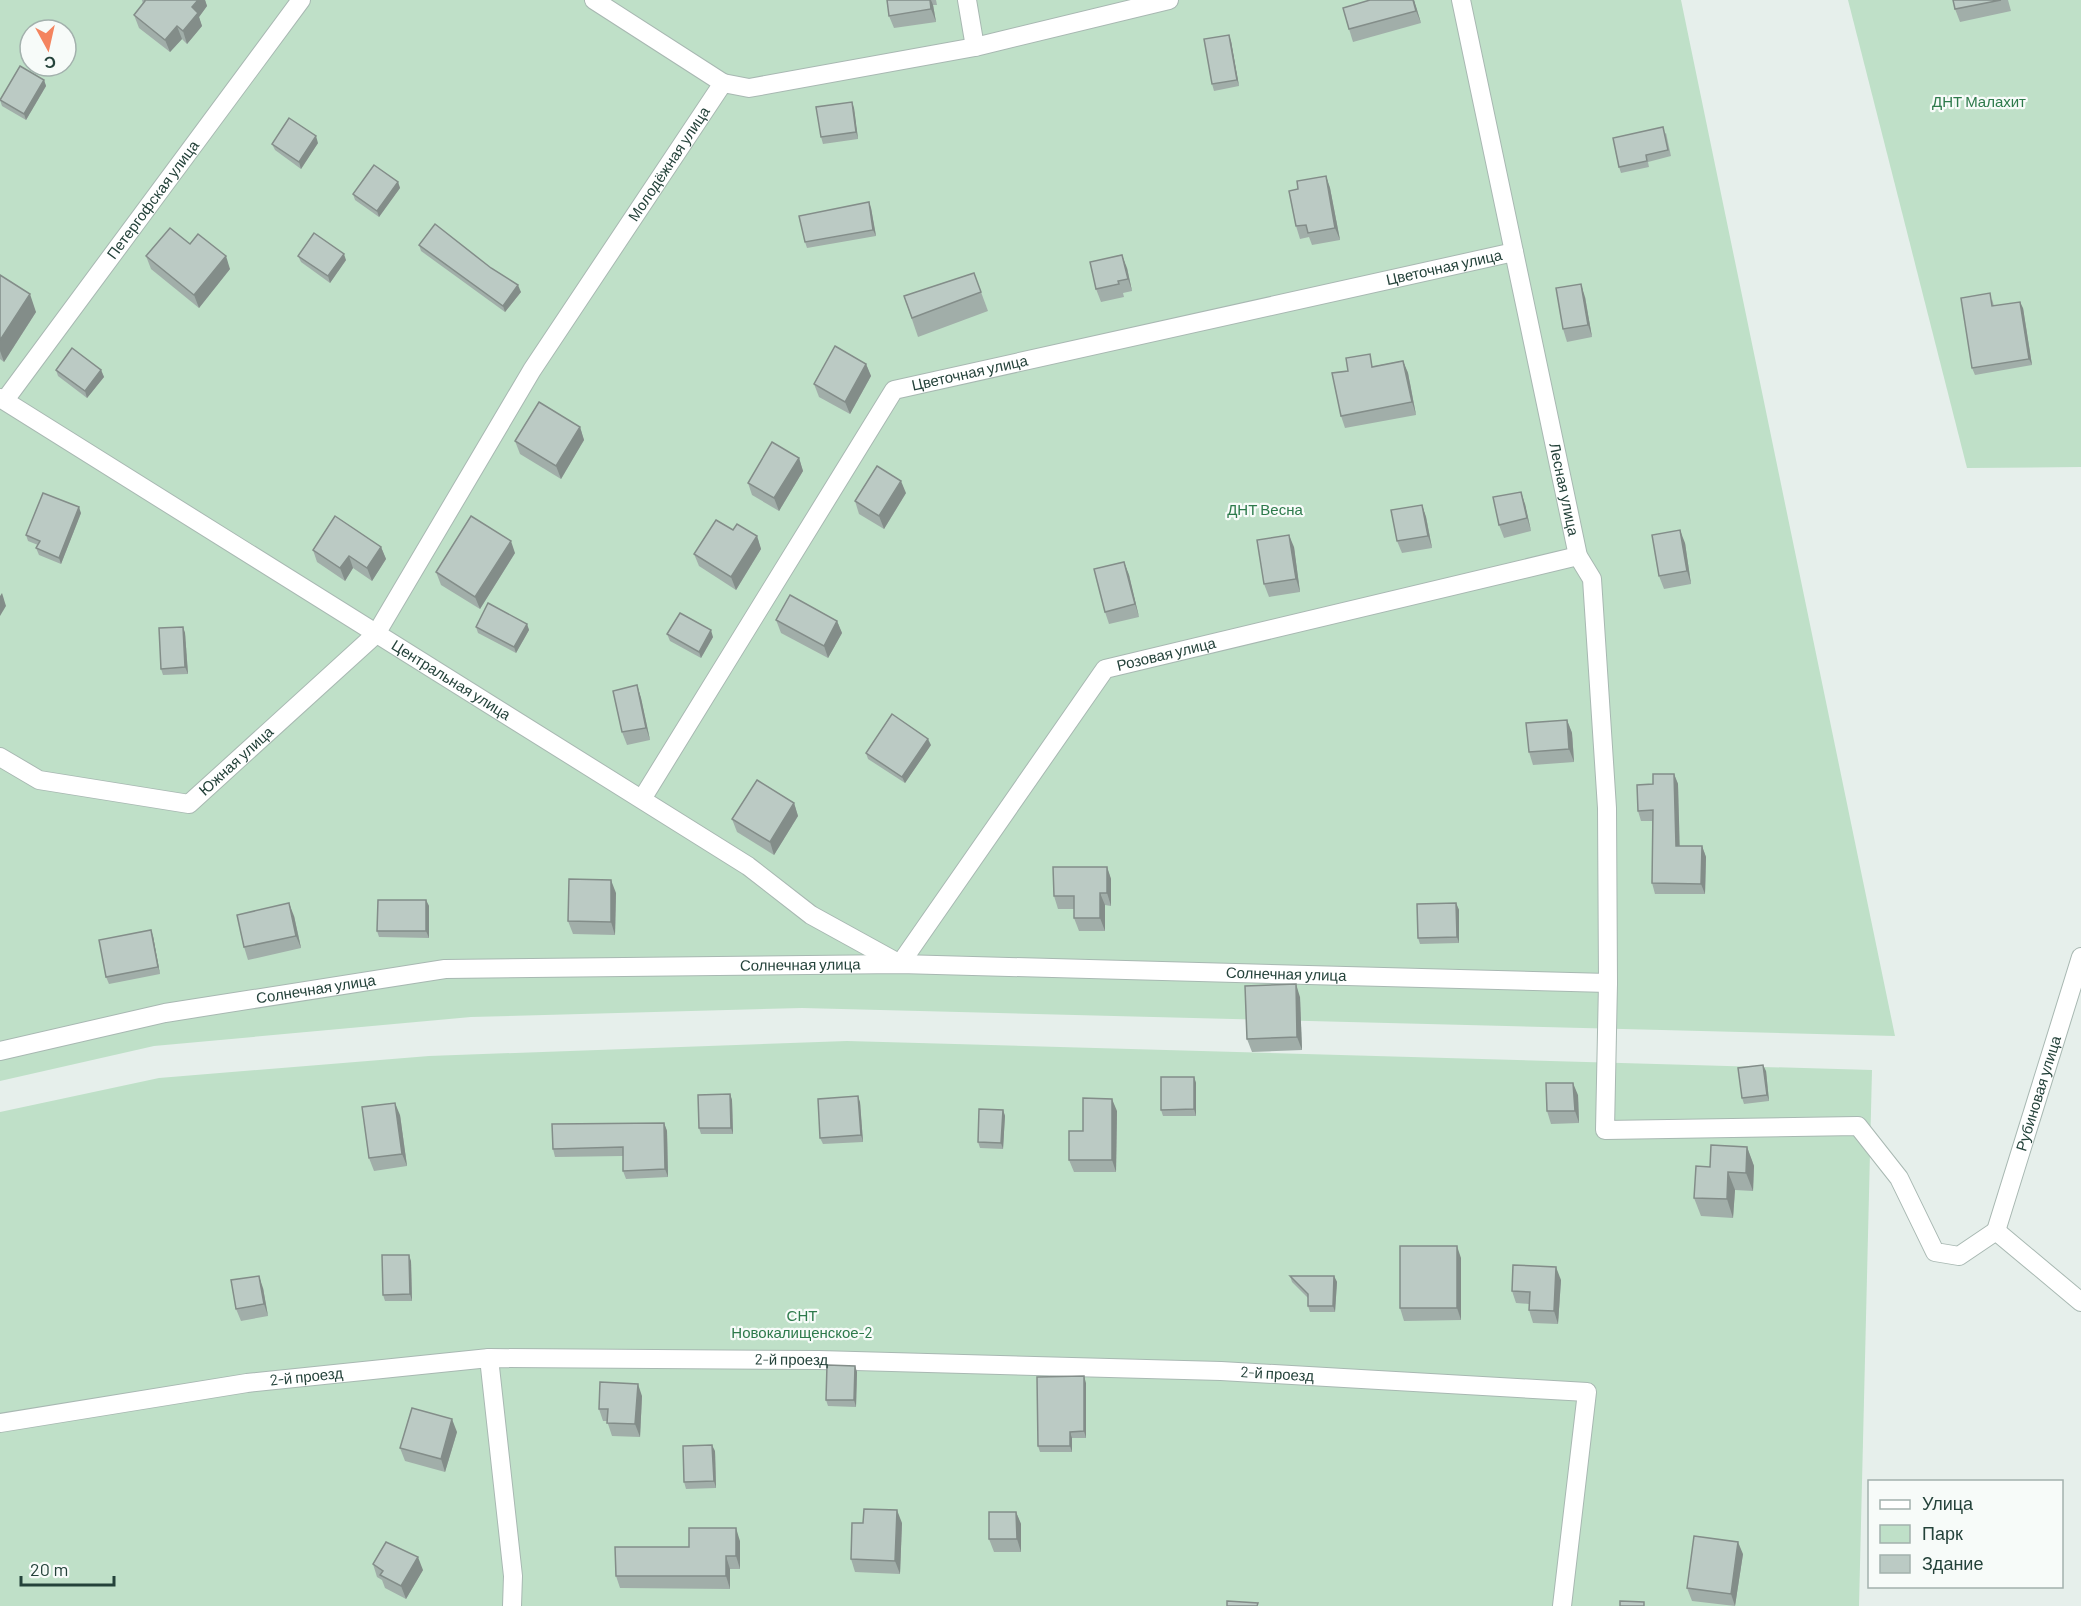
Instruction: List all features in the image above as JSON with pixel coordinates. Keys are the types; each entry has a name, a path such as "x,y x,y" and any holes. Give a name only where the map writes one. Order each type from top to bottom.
{"street":[{"name":"Петергофская улица","path":"2,399 301,0"},
{"path":"594,0 723,83 749,88 975,47 1169,0"},
{"path":"967,0 975,47"},
{"name":"Лесная улица","path":"1461,0 1578,556 1592,579 1607,808 1608,983 1605,1130 1858,1126 1899,1178 1935,1252 1959,1256 1996,1231"},
{"name":"Молодёжная улица","path":"376,634 532,370 723,83"},
{"name":"Цветочная улица","path":"642,800 894,390 1514,252"},
{"name":"Центральная улица","path":"2,399 748,866 811,915 900,964"},
{"name":"Розовая улица","path":"900,964 1105,669 1578,556"},
{"name":"Южная улица","path":"0,757 39,780 189,804 376,634"},
{"name":"Рубиновая улица","path":"1996,1231 2081,957"},
{"name":"Солнечная улица","path":"0,1052 165,1013 445,969 900,964 1608,983"},
{"path":"1996,1231 2081,1302"},
{"path":"489,1358 513,1576 512,1606"},
{"name":"2-й проезд","path":"0,1422 247,1383 489,1358 819,1360 1221,1371 1587,1392 1562,1606"}],"green space":[{"name":"ДНТ Весна","path":"0,0 1681,0 1895,1036 802,1008 471,1017 154,1046 0,1081"},
{"name":"ДНТ Малахит","path":"1848,0 2081,0 2081,467 1967,468"},
{"name":"СНТ Новокалищенское-2","path":"847,1041 1872,1070 1859,1606 0,1606 0,1112 159,1078 429,1056"}],"building":[{"path":"145,0 198,0 192,7 198,13 183,31 177,26 165,40 134,15"},
{"path":"887,0 930,0 931,9 889,16"},
{"path":"1370,0 1413,0 1416,11 1349,29 1343,8"},
{"path":"1953,0 2001,0 1955,9"},
{"path":"1229,35 1237,80 1212,84 1204,39"},
{"path":"18,69 18,78 44,80 24,114 0,100"},
{"path":"852,102 856,132 821,137 816,107"},
{"path":"289,118 316,136 299,162 272,144"},
{"path":"1663,127 1668,150 1646,155 1647,161 1619,167 1613,138"},
{"path":"374,165 398,182 377,211 353,194"},
{"path":"1326,176 1335,228 1308,233 1306,225 1296,226 1289,191 1298,189 1297,181"},
{"path":"869,202 873,230 805,242 799,216"},
{"path":"435,224 491,268 518,285 503,306 419,245"},
{"path":"170,228 190,244 198,234 226,256 194,295 146,256"},
{"path":"314,233 344,254 328,276 298,256"},
{"path":"1122,255 1128,279 1118,281 1119,284 1096,289 1090,262"},
{"path":"974,273 981,292 912,318 904,296"},
{"path":"0,275 30,294 0,340"},
{"path":"1581,284 1588,325 1563,329 1556,288"},
{"path":"1990,293 1992,306 2020,302 2029,359 1972,368 1961,298"},
{"path":"835,346 866,364 845,402 814,384"},
{"path":"72,348 101,370 85,391 56,370"},
{"path":"1370,354 1372,367 1403,361 1412,402 1341,416 1332,373 1348,371 1346,358"},
{"path":"539,402 580,427 556,466 515,441"},
{"path":"772,442 799,458 774,498 748,483"},
{"path":"877,466 901,481 879,516 855,501"},
{"path":"1521,492 1527,518 1499,525 1493,497"},
{"path":"43,493 79,507 59,558 36,548 40,541 26,535"},
{"path":"1422,505 1428,536 1397,541 1391,510"},
{"path":"335,516 381,547 367,568 349,556 340,568 313,550"},
{"path":"471,516 511,541 475,597 436,572"},
{"path":"716,520 733,530 737,524 757,536 731,577 694,554"},
{"path":"1680,530 1687,571 1659,576 1652,535"},
{"path":"1289,535 1296,579 1264,584 1257,540"},
{"path":"1124,562 1135,604 1105,612 1094,569"},
{"path":"790,595 837,621 824,646 776,620"},
{"path":"488,603 527,624 514,647 476,627"},
{"path":"680,613 711,630 699,652 667,634"},
{"path":"183,627 185,667 161,669 159,628"},
{"path":"637,685 646,728 622,732 613,691"},
{"path":"892,714 928,739 902,777 866,753"},
{"path":"1567,720 1569,749 1529,752 1526,723"},
{"path":"1653,774 1674,774 1676,846 1702,846 1701,884 1652,883 1653,810 1638,811 1637,785 1653,784"},
{"path":"757,780 794,803 770,842 732,819"},
{"path":"1053,867 1107,867 1107,893 1100,893 1100,918 1074,918 1074,896 1054,896"},
{"path":"569,879 611,880 611,922 568,921"},
{"path":"378,900 426,900 426,931 377,931"},
{"path":"289,903 296,936 244,947 237,915"},
{"path":"1456,903 1457,937 1418,938 1417,904"},
{"path":"151,930 158,967 106,977 99,940"},
{"path":"1296,984 1297,1037 1247,1039 1245,986"},
{"path":"1763,1065 1767,1095 1742,1098 1738,1068"},
{"path":"1161,1077 1194,1077 1194,1109 1161,1110"},
{"path":"1546,1083 1573,1083 1575,1111 1547,1111"},
{"path":"730,1094 731,1128 699,1128 698,1095"},
{"path":"858,1096 861,1135 820,1138 818,1099"},
{"path":"1083,1098 1112,1099 1112,1160 1069,1160 1069,1131 1083,1131"},
{"path":"395,1103 402,1154 369,1158 362,1107"},
{"path":"979,1109 1003,1110 1001,1143 978,1142"},
{"path":"664,1123 665,1169 623,1171 623,1147 553,1149 552,1124"},
{"path":"1711,1145 1747,1147 1746,1173 1728,1172 1727,1199 1694,1198 1696,1166 1710,1167"},
{"path":"1400,1246 1457,1246 1457,1308 1400,1308"},
{"path":"382,1255 409,1255 410,1294 383,1295"},
{"path":"1513,1265 1556,1267 1554,1311 1529,1310 1530,1292 1512,1291"},
{"path":"259,1276 264,1304 236,1309 231,1280"},
{"path":"1290,1276 1334,1276 1333,1306 1308,1306 1308,1294"},
{"path":"827,1365 855,1366 854,1400 826,1400"},
{"path":"1084,1376 1084,1431 1070,1432 1070,1446 1038,1446 1037,1377"},
{"path":"600,1382 638,1384 635,1424 607,1423 608,1409 599,1409"},
{"path":"412,1408 452,1419 441,1459 400,1448"},
{"path":"712,1445 714,1481 684,1482 683,1446"},
{"path":"864,1509 897,1510 895,1561 851,1559 852,1523 863,1523"},
{"path":"989,1512 1016,1512 1017,1539 989,1539"},
{"path":"689,1528 736,1528 736,1556 726,1556 726,1576 616,1576 615,1547 689,1547"},
{"path":"1694,1536 1738,1542 1731,1594 1687,1588"},
{"path":"386,1542 418,1557 401,1586 380,1575 383,1571 373,1564"},
{"path":"1227,1601 1258,1603 1257,1606 1227,1606"},
{"path":"1620,1601 1644,1602 1644,1606 1620,1606"}]}
